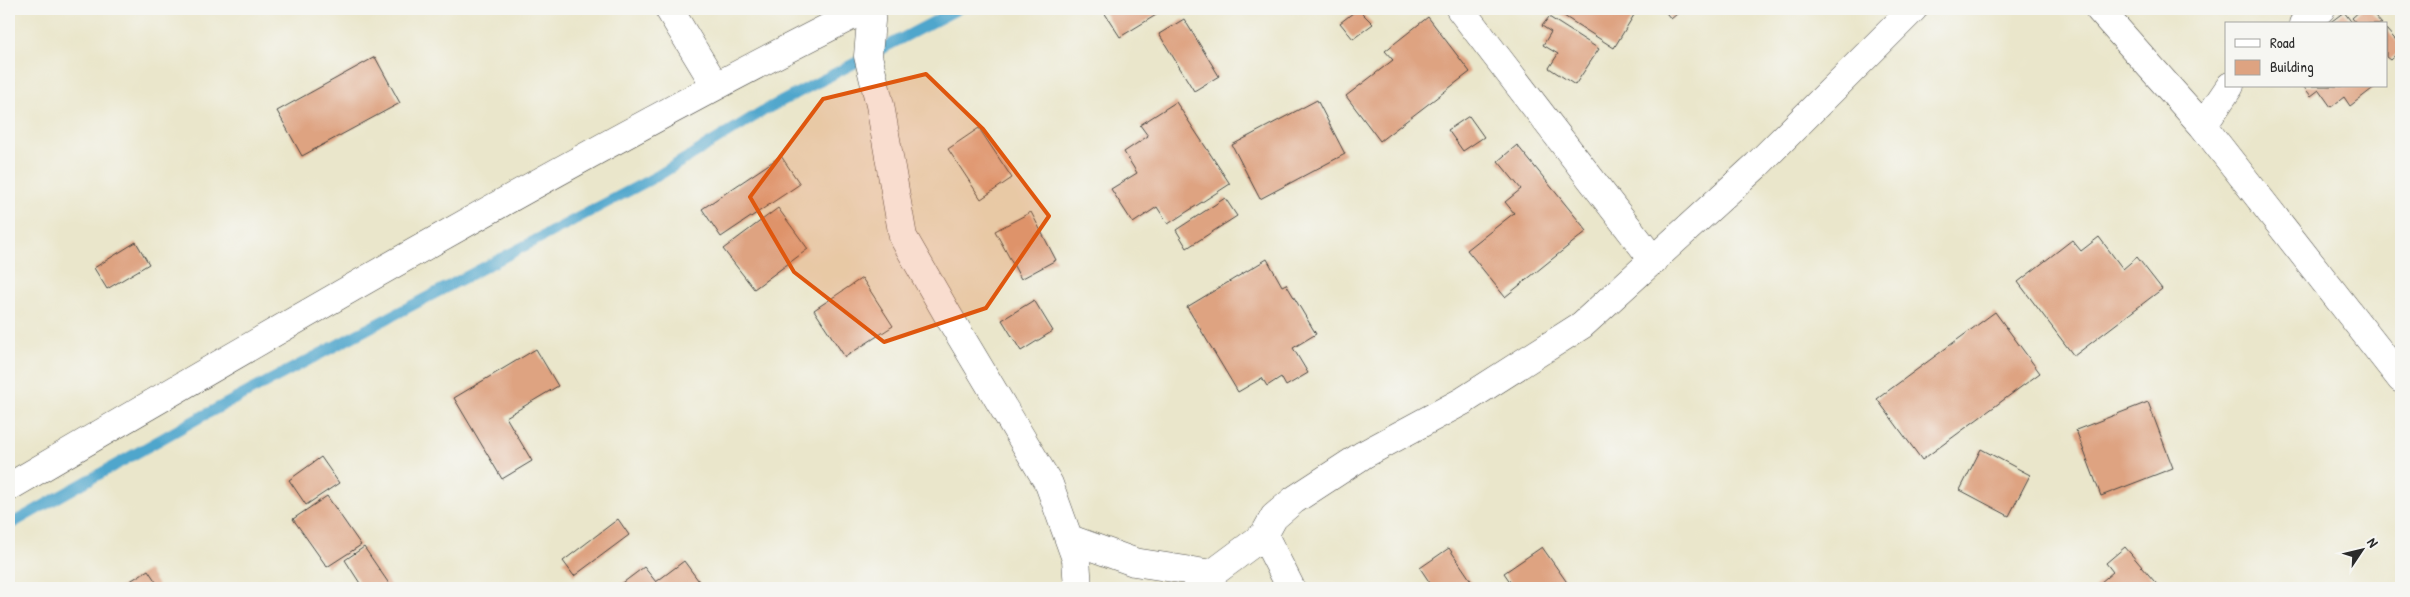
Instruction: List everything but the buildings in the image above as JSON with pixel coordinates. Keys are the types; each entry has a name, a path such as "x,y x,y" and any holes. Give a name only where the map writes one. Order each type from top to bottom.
{"street":[{"path":"669,9 715,85"},
{"path":"9,487 219,364 715,85 865,9"},
{"path":"872,9 868,56 880,105 903,237 948,317 1049,484 1076,559 1078,588"},
{"path":"1460,9 1654,261"},
{"path":"1070,540 1134,562 1203,581 1264,535 1274,517 1294,500 1355,460 1463,402 1582,325 1757,165 1913,9"},
{"path":"2099,9 2203,126 2401,379"},
{"path":"2305,22 2321,9"},
{"path":"2203,126 2229,88"},
{"path":"1264,535 1291,588"}],"highlighted area":[{"path":"926,74 983,129 1049,216 986,308 884,342 794,272 750,197 823,99"}],"waterway":[{"path":"9,525 197,419 659,175 763,111 958,9"}]}
